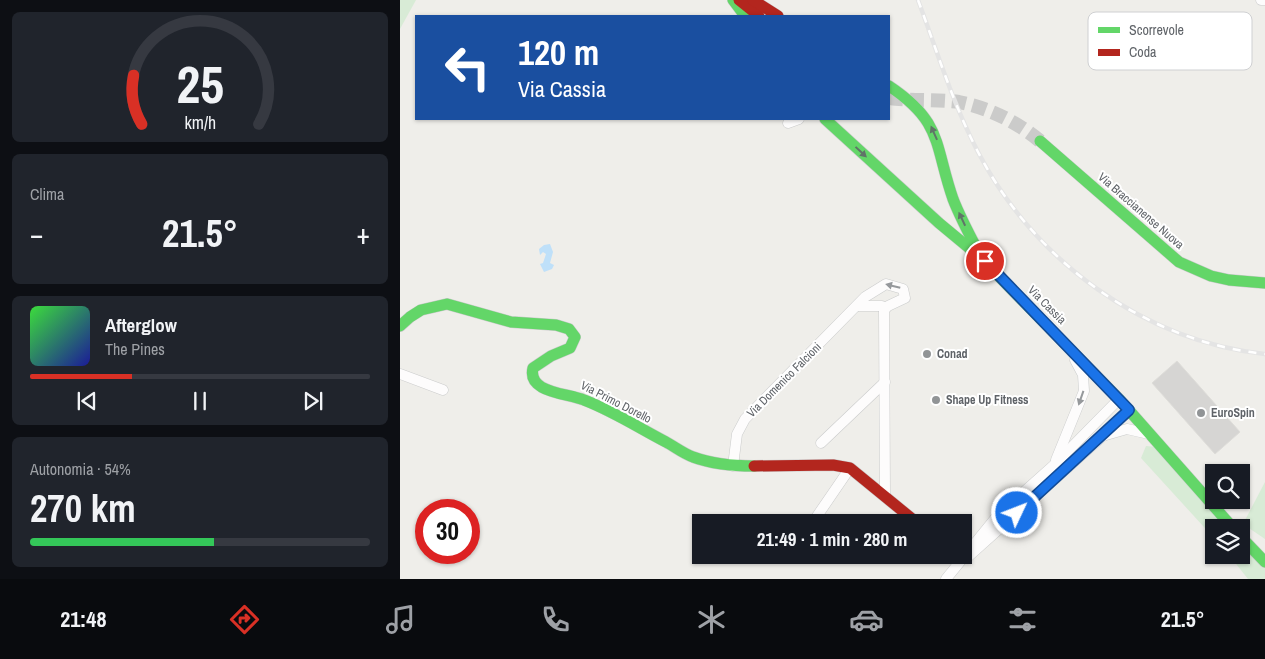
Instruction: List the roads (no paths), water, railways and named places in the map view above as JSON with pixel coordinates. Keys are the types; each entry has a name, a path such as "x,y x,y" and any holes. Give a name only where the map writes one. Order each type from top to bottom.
{"main road":[{"path":"733,0 744,15"},
{"path":"739,0 758,15"},
{"path":"753,0 776,15"},
{"path":"890,87 918,106 934,132 956,205 980,257"},
{"name":"Via Cassia","path":"826,120 939,223 980,257 1061,338 1129,410 1225,519"},
{"name":"Via Braccianense Nuova","path":"1040,141 1179,262 1200,273 1220,279 1265,283"},
{"name":"Via Primo Dorello","path":"400,326 404,321 423,309 437,304 447,304 511,322 556,325 569,329 575,337 570,348 551,356 533,368 532,376 538,385 544,389 572,395 593,403 693,457 733,466 833,465 850,468"},
{"path":"850,468 907,514"},
{"path":"1250,546 1265,562"}],"street":[{"path":"788,123 797,120"},
{"name":"Via Domenico Falcioni","path":"733,466 737,434 745,420 865,297 886,284 904,289 905,298 884,310"},
{"path":"858,306 882,306 884,310 885,495"},
{"path":"1054,465 1082,396 1084,383 1081,371 1061,338"},
{"path":"400,374 443,390"},
{"path":"821,443 885,382"},
{"path":"972,544 998,514 1054,465 1119,399"},
{"path":"972,552 1129,410"},
{"path":"1102,436 1127,429 1150,434"},
{"path":"1068,430 1087,449"},
{"path":"818,514 850,468"},
{"path":"946,579 956,564"}],"water":[{"path":"550,244 553,252 550,263 554,265 552,269 544,272 540,264 543,263 546,254 543,252 540,255 539,249 544,245"}],"tunnel":[{"path":"890,98 950,101 981,108 1022,128 1040,141"}],"railway":[{"path":"918,0 953,96 978,152 1001,191 1029,227 1061,260 1097,289 1135,313 1177,332 1220,346 1265,354"}],"place":[{"name":"Conad","path":"927,354"},
{"name":"Shape Up Fitness","path":"936,400"},
{"name":"EuroSpin","path":"1201,413"}]}
